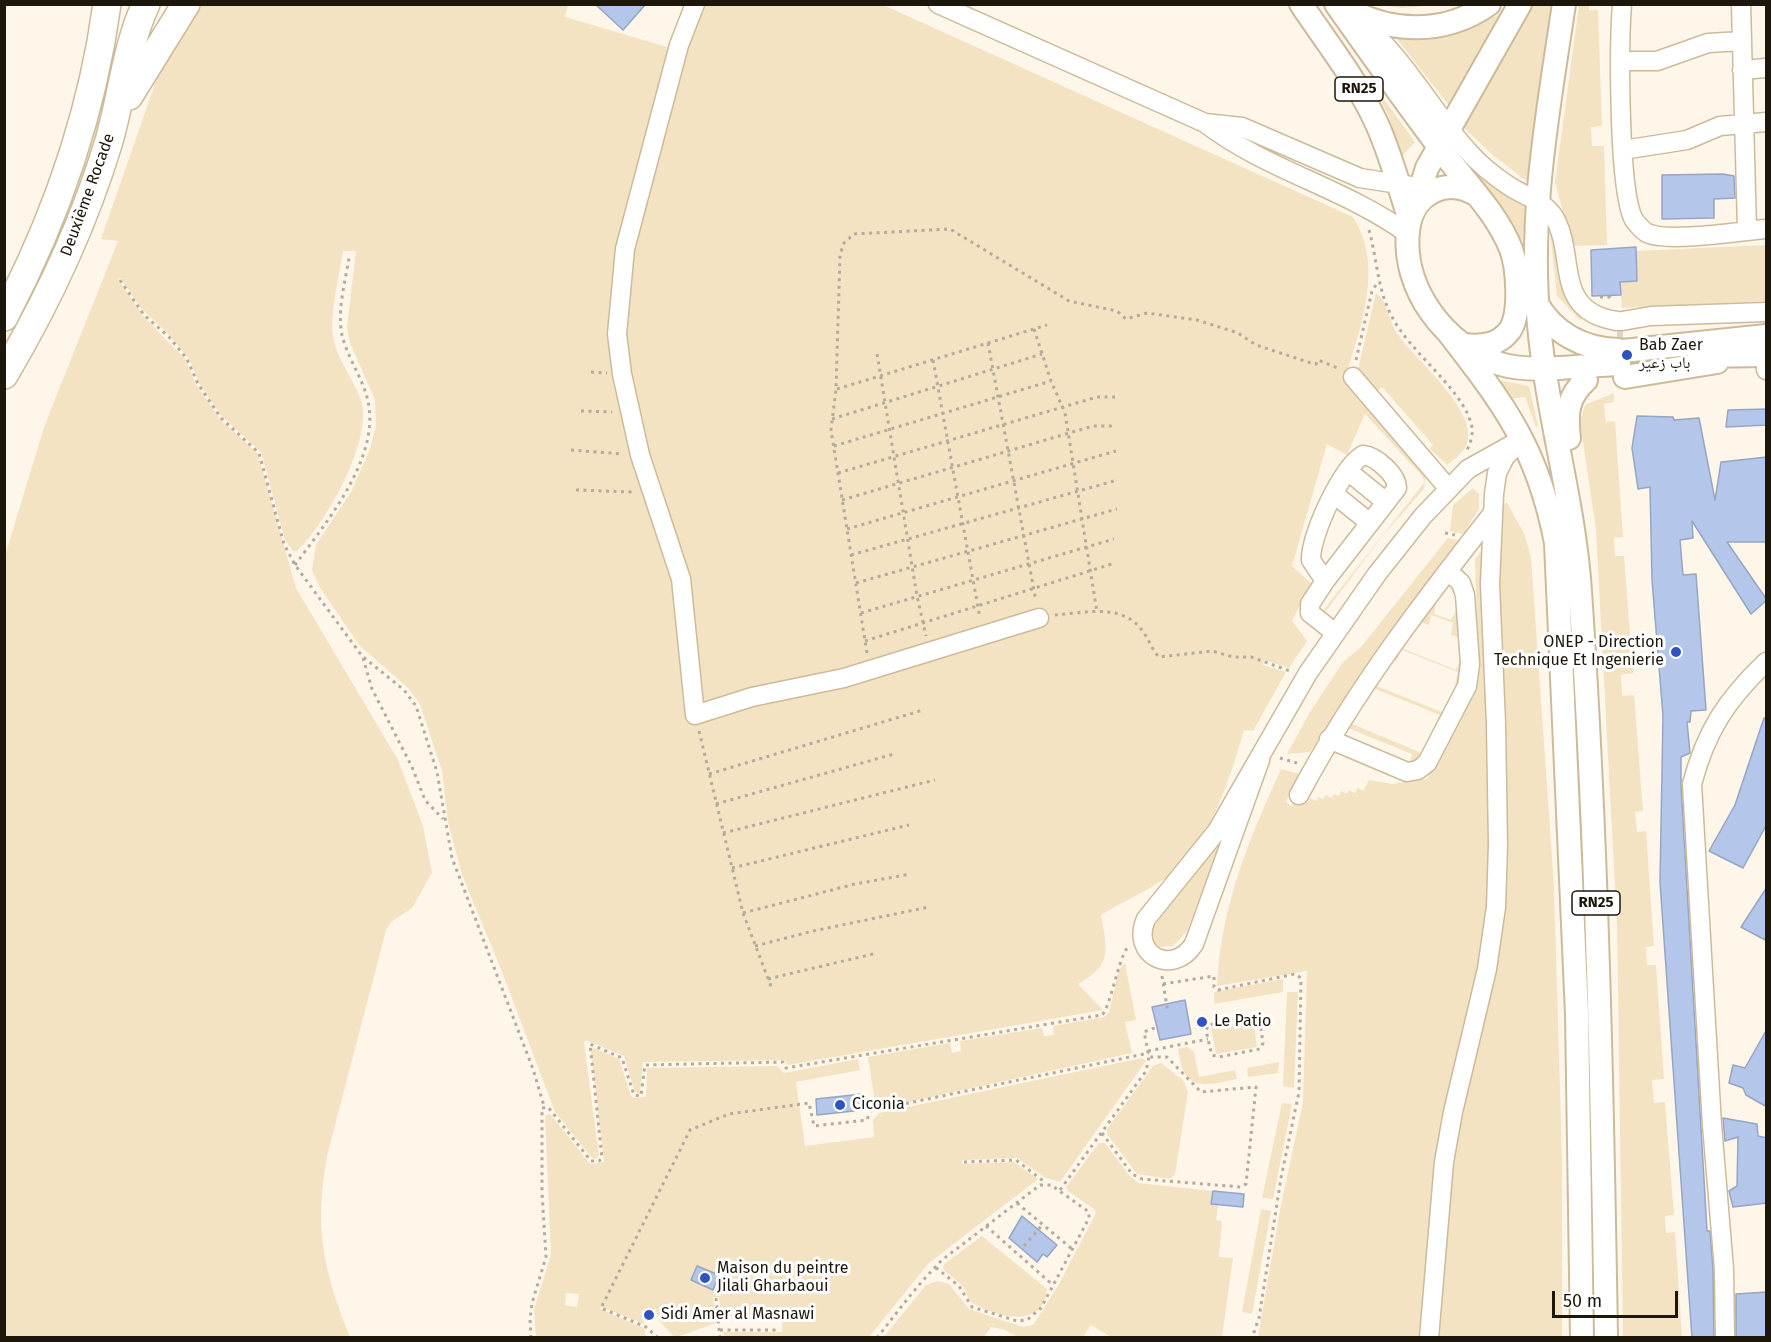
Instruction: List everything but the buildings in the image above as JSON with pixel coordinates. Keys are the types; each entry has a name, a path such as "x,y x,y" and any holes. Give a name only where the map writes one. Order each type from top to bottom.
{"highway":[{"name":"Deuxième Rocade","path":"4,317 38,249 69,171 90,99 107,4"},
{"name":"Deuxième Rocade","path":"4,375 60,270 87,207 113,127 132,44 146,4"},
{"path":"113,127 150,60 186,4"}],"main road":[{"name":"RN25","path":"1301,4 1358,87 1415,203 1409,259 1417,288 1425,304 1460,345 1508,411 1539,474 1550,508 1559,578 1578,1014 1582,1338"},
{"path":"1340,8 1376,22 1422,28 1454,22 1489,4"},
{"path":"1415,203 1444,138 1520,4"},
{"path":"1541,374 1536,269 1537,202 1564,4"},
{"name":"RN25","path":"1340,8 1444,138 1477,195 1497,222 1512,252 1517,287 1564,469 1580,585 1593,837 1600,1005 1606,1338"},
{"path":"1415,203 1463,189 1477,195"},
{"path":"1512,252 1537,305 1555,326 1570,338 1592,347 1711,364 1764,346"},
{"path":"1536,269 1552,303 1572,322 1621,350"},
{"name":"RN25","path":"1460,345 1493,344 1508,332 1516,315 1517,287"},
{"name":"RN25","path":"1460,345 1502,364 1541,374"},
{"path":"1541,374 1621,350 1764,346"},
{"path":"1564,469 1569,447 1568,407 1574,393 1621,350"},
{"path":"1541,374 1586,380"}],"street":[{"path":"695,4 679,45 622,264 618,345 640,455 681,579 695,715 741,700 844,678 983,633 1039,618"},
{"path":"938,4 1205,123 1231,141 1374,210 1415,203"},
{"path":"1622,4 1623,150 1627,196 1635,220 1647,233 1666,237 1767,229"},
{"path":"1741,4 1747,230"},
{"path":"1622,61 1657,61 1707,44 1742,41"},
{"path":"1742,70 1767,68"},
{"path":"1623,150 1687,140 1720,126 1767,122"},
{"path":"1205,123 1242,127 1415,203"},
{"path":"1444,138 1510,187 1550,211 1557,223 1572,290 1580,303 1599,317 1621,350 1651,316 1767,312"},
{"path":"1764,346 1767,370"},
{"path":"1353,376 1448,488"},
{"path":"1260,760 1250,772 1217,831 1146,920 1141,935 1147,950 1160,959 1176,960 1194,944 1260,760 1284,714 1334,632 1400,544 1448,488 1468,469 1523,439"},
{"path":"1429,1338 1444,1162 1453,1112 1485,979 1496,907 1498,845 1490,584 1492,514 1497,473 1505,457 1523,439"},
{"path":"1325,581 1314,568 1311,556 1319,524 1334,494 1360,456 1370,456 1396,480 1396,488 1310,604 1310,612 1334,632"},
{"path":"1348,472 1386,502"},
{"path":"1334,494 1370,523"},
{"path":"1299,795 1329,739 1376,666 1492,514"},
{"path":"1329,739 1407,772 1418,770 1427,763 1460,701 1469,674 1465,595 1461,583 1448,571"},
{"path":"1725,1338 1724,1269 1712,1125 1692,784 1701,749 1714,723 1735,694 1767,662"}],"path":[{"path":"870,669 833,446 832,419 836,389 840,255 844,243 854,234 945,228 1072,303 1117,310 1126,319 1147,313 1197,320 1238,333 1256,345 1316,364 1318,360 1353,376 1373,288 1378,282"},
{"path":"295,565 339,504 362,457 369,434 368,398 346,349 341,328 349,258"},
{"path":"120,280 144,315 169,338 187,359 198,384 221,418 260,453 284,543 295,565 362,656 404,690 421,715 437,772 444,820 458,877 533,1070 544,1106 542,1192 546,1257 532,1303 531,1338"},
{"path":"836,389 1047,325"},
{"path":"1034,329 1051,381 1064,406 1097,612"},
{"path":"988,343 1039,618 1097,612 1116,613 1132,620 1144,632 1159,657 1212,651 1233,657 1251,657 1292,672"},
{"path":"876,354 917,596 931,651"},
{"path":"832,419 1042,354"},
{"path":"933,360 983,633"},
{"path":"833,446 1051,381"},
{"path":"838,473 1097,397 1118,397"},
{"path":"581,411 630,413"},
{"path":"842,500 1099,424 1114,426"},
{"path":"571,450 640,455"},
{"path":"847,529 1116,451"},
{"path":"851,555 908,541 1114,481"},
{"path":"576,490 651,493"},
{"path":"856,583 1117,509"},
{"path":"861,613 1114,539"},
{"path":"865,641 1115,563"},
{"path":"362,656 372,688 408,759 425,800 444,820"},
{"path":"709,774 923,710"},
{"path":"695,715 743,913 772,989"},
{"path":"716,804 894,754"},
{"path":"723,833 935,780"},
{"path":"732,868 909,825"},
{"path":"743,913 833,889 911,874"},
{"path":"755,946 813,931 929,907"},
{"path":"544,1106 590,1160 599,1161 602,1158 590,1044 622,1058 634,1095 641,1096 645,1065 783,1062 786,1068 1102,1015 1107,1009 1121,957 1134,940 1141,935"},
{"path":"768,979 878,953"},
{"path":"1160,959 1168,1013"},
{"path":"1163,984 1214,976 1214,987 1218,990 1295,974 1301,978 1299,1092 1281,1178 1258,1318 1252,1338"},
{"path":"1253,1016 1260,1022 1263,1042 1258,1050 1217,1057 1210,1052 1208,1039 1207,1028 1211,1024 1253,1016"},
{"path":"1060,1190 1146,1071 1149,1054 1144,1032 1157,1027"},
{"path":"658,1338 646,1327 601,1308 690,1130 729,1114 809,1103 814,1126 867,1120 870,1112 1149,1054 1208,1039"},
{"path":"1102,1133 1132,1174 1142,1179 1240,1187 1246,1184 1256,1087 1201,1092 1167,1058 1149,1054"},
{"path":"935,1267 959,1286 972,1307 1017,1321 1028,1320 1037,1313 1089,1218 1089,1212 1016,1160 964,1162"},
{"path":"877,1338 935,1267 1040,1185 1047,1184"},
{"path":"1017,1203 1072,1249"},
{"path":"1024,1246 1042,1224"},
{"path":"986,1226 1053,1285"},
{"path":"716,1298 720,1338"},
{"path":"720,1330 780,1330"}],"shaded area":[{"path":"1436,4 1402,8 1381,5"},
{"path":"201,5 568,5 565,17 671,48 683,5 883,5 1353,217 1362,236 1367,256 1368,277 1363,318 1345,380 1430,478 1428,480 1425,478 1424,489 1384,534 1323,615 1321,613 1424,483 1423,477 1365,414 1347,455 1327,444 1292,566 1311,583 1292,621 1307,641 1289,668 1264,660 1263,665 1286,672 1253,731 1244,730 1218,807 1198,844 1186,860 1165,879 1101,915 1106,947 1105,956 1097,970 1078,984 1103,1010 788,1065 785,1060 643,1062 640,1094 635,1092 624,1056 586,1040 584,1043 599,1155 597,1159 592,1158 555,1112 501,969 462,875 448,822 442,771 420,704 408,688 359,645 319,586 312,570 316,545 351,492 370,449 376,426 375,400 350,343 347,328 356,251 343,251 332,327 338,354 356,387 362,404 363,420 360,440 353,461 332,503 320,523 297,551 293,551 285,540 261,452 222,417 199,383 189,359 170,336 140,307 121,278 118,279 143,316 186,360 195,383 220,419 258,454 296,588 398,760 423,826 432,873 412,908 391,922 386,930 327,1156 321,1205 321,1227 327,1269 350,1337 5,1338 5,556 44,427 118,241 101,239 157,78"},
{"path":"1529,5 1556,5 1529,183 1494,156 1462,126"},
{"path":"1579,5 1589,5 1589,10 1598,10 1602,126 1591,127 1592,146 1604,146 1607,245 1572,246 1555,182"},
{"path":"1499,14 1501,16 1451,108 1397,39 1424,39 1450,34"},
{"path":"113,53 119,54 86,172 56,249 5,351 5,342 41,273 70,202 94,128"},
{"path":"1373,84 1415,142 1402,156 1387,112 1371,85"},
{"path":"1451,148 1528,201 1522,241"},
{"path":"1549,223 1586,314 1581,321 1557,296"},
{"path":"1766,245 1766,301 1622,308 1620,282 1637,281 1636,251"},
{"path":"1376,293 1383,301 1397,333 1444,387 1464,418 1468,433 1466,446 1447,465 1430,449 1433,445 1382,387 1372,395 1358,369"},
{"path":"1498,380 1529,386 1538,426 1536,427 1525,397 1509,399"},
{"path":"1614,393 1614,402 1604,404 1606,422 1615,421 1623,537 1614,538 1615,556 1624,556 1633,673 1621,675 1622,696 1634,695 1643,811 1635,812 1637,832 1646,831 1654,946 1646,947 1647,965 1656,965 1664,1079 1652,1080 1654,1103 1665,1102 1674,1215 1665,1216 1666,1233 1675,1232 1682,1337 1623,1337 1617,925 1596,530 1580,422 1585,405"},
{"path":"1473,488 1479,494 1479,509 1463,534 1450,531 1453,505"},
{"path":"1507,503 1524,533 1531,557 1554,886 1562,1158 1562,1337 1434,1338 1445,1210 1456,1137 1493,974 1498,556 1503,504"},
{"path":"1448,538 1466,542 1363,672 1310,752 1287,754 1310,712 1343,662 1361,647"},
{"path":"1481,551 1489,737 1486,749 1490,823 1489,899 1421,1337 1258,1337 1280,1210 1303,1102 1307,971 1217,986 1224,928 1230,901 1247,848 1281,769 1300,774 1286,802 1291,806 1295,800 1302,799 1308,802 1310,798 1316,801 1318,797 1323,799 1326,795 1332,798 1334,794 1339,796 1341,791 1347,794 1349,790 1355,793 1358,788 1363,791 1369,780 1392,784 1427,779 1479,679 1475,559"},
{"path":"1436,601 1434,614 1451,620 1457,609 1458,637 1451,635 1453,623 1431,615 1429,625 1422,623 1422,618"},
{"path":"1405,640 1404,649 1456,670 1460,660 1462,684 1455,684 1458,672 1402,650 1396,661 1394,660 1393,656"},
{"path":"1374,685 1442,713 1435,725 1440,715 1373,688 1368,697 1368,692"},
{"path":"1350,723 1419,752 1421,755 1416,764 1409,766 1412,754 1348,728"},
{"path":"1225,829 1187,931 1173,946 1159,947 1152,940 1152,929"},
{"path":"1125,963 1136,1020 1125,1022 1132,1053 876,1109 868,1057 950,1043 952,1053 961,1051 960,1041 1042,1028 1044,1036 1054,1035 1053,1026 1104,1017 1109,1012 1119,970"},
{"path":"1283,979 1283,992 1214,1004 1214,992"},
{"path":"1287,992 1298,992 1294,1088 1283,1086"},
{"path":"1253,1020 1257,1047 1216,1054 1211,1028"},
{"path":"1187,1047 1194,1052 1199,1077 1235,1070 1237,1079 1205,1084 1190,1080 1181,1063 1178,1049"},
{"path":"594,1048 619,1059 631,1096 635,1098 646,1097 647,1068 777,1066 784,1073 858,1059 860,1070 796,1082 805,1146 874,1137 873,1120 879,1113 1142,1058 1146,1061 1060,1182 1046,1178 1017,1158 962,1160 962,1164 1014,1162 1038,1179 929,1263 869,1337 724,1337 723,1332 782,1332 782,1315 721,1316 719,1297 713,1297 716,1323 677,1337 674,1337 658,1319 656,1309 641,1311 644,1324 601,1307 600,1309 644,1328 646,1337 536,1338 534,1310 551,1254 545,1117 548,1114 551,1115 590,1164 604,1162 591,1051","holes":["697,1266 719,1275 713,1290 691,1281","566,1293 579,1294 577,1307 565,1305"]},
{"path":"1279,1062 1278,1073 1248,1077 1247,1068"},
{"path":"1161,1063 1183,1080 1188,1092 1175,1174 1170,1179 1137,1174 1107,1134 1107,1129 1153,1066"},
{"path":"1282,1103 1292,1104 1273,1199 1262,1198"},
{"path":"1099,1143 1105,1143 1129,1175 1138,1183 1213,1191 1211,1204 1218,1205 1216,1220 1222,1221 1219,1257 1233,1258 1222,1337 1111,1337 1091,1325 1083,1337 1017,1337 1005,1330 991,1327 984,1337 883,1338 926,1285 937,1281 949,1284 969,1309 1023,1327 1033,1325 1058,1286 1096,1213 1066,1187"},
{"path":"1261,1209 1271,1211 1252,1314 1242,1312"},
{"path":"982,1236 1047,1289 1044,1302 1037,1310 1018,1317 984,1309 972,1302 962,1285 943,1269 944,1264"}],"tunnel":[{"path":"1617,337 1623,337"}],"place":[{"name":"Bab Zaer باب زعير","path":"1627,355"},
{"name":"ONEP - Direction Technique Et Ingenierie","path":"1676,652"},
{"name":"Le Patio","path":"1202,1022"},
{"name":"Ciconia","path":"840,1105"},
{"name":"Maison du peintre Jilali Gharbaoui","path":"705,1278"},
{"name":"Sidi Amer al Masnawi","path":"649,1315"}]}
